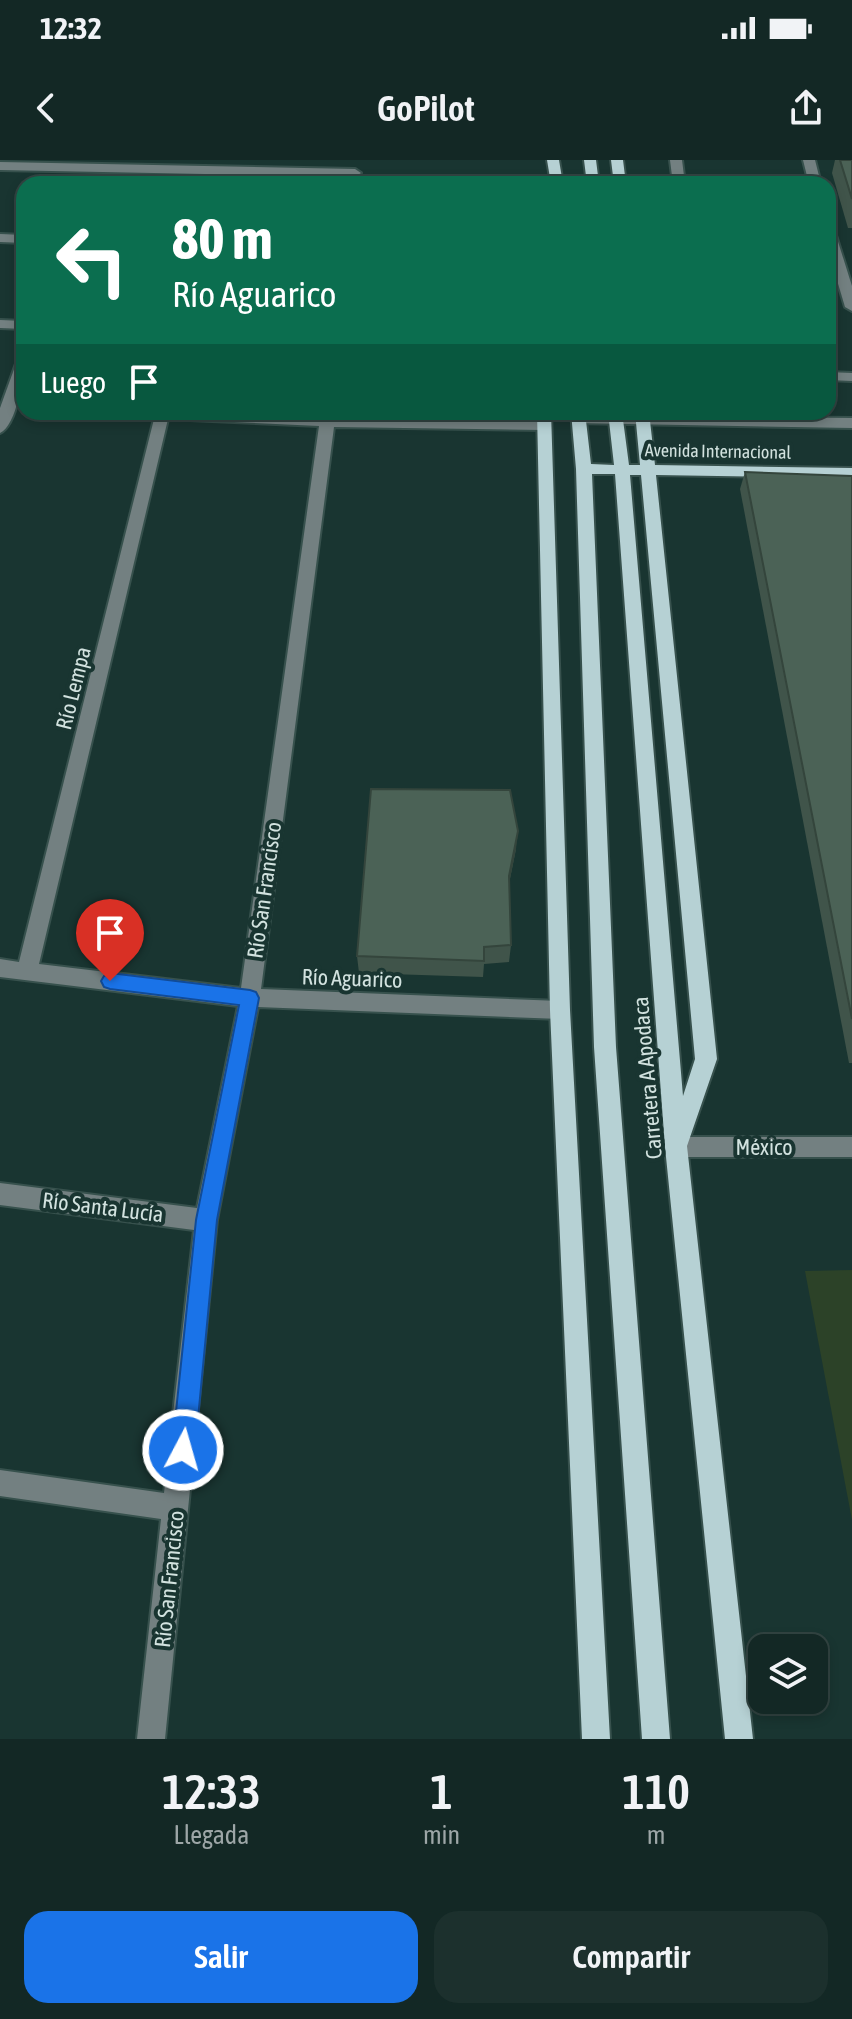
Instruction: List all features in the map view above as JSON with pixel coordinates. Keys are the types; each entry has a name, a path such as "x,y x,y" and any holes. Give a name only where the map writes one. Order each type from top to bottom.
{"main road":[{"path":"544,420 560,1010 596,1739"},
{"name":"Carretera A Apodaca","path":"579,420 584,469 605,1047 656,1739"},
{"name":"Carretera A Apodaca","path":"616,420 676,1147 739,1739"},
{"path":"642,420 706,1059 676,1147"},
{"name":"Avenida Internacional","path":"584,469 852,473"}],"street":[{"path":"0,166 355,172"},
{"path":"836,272 852,307"},
{"path":"0,428 16,384"},
{"path":"8,407 16,408"},
{"name":"Río Lempa","path":"27,971 161,420"},
{"path":"280,420 436,420"},
{"name":"Avenida Internacional","path":"707,420 852,423"},
{"path":"718,420 723,421"},
{"name":"Río San Francisco","path":"151,1739 206,1220 250,998 327,422"},
{"name":"Río Aguarico","path":"0,968 250,998 560,1010"},
{"name":"México","path":"676,1147 852,1147"},
{"name":"Río Santa Lucía","path":"0,1194 206,1220"},
{"path":"0,1483 177,1508"}],"green space":[{"path":"852,1270 852,1520 805,1271"}],"building":[{"path":"840,160 852,160 852,199"},
{"path":"745,472 852,476 852,1019"},
{"path":"371,789 510,790 518,831 509,876 511,945 484,947 484,961 357,956"}],"route":[{"path":"110,981 250,998 206,1220 183,1450"}]}
